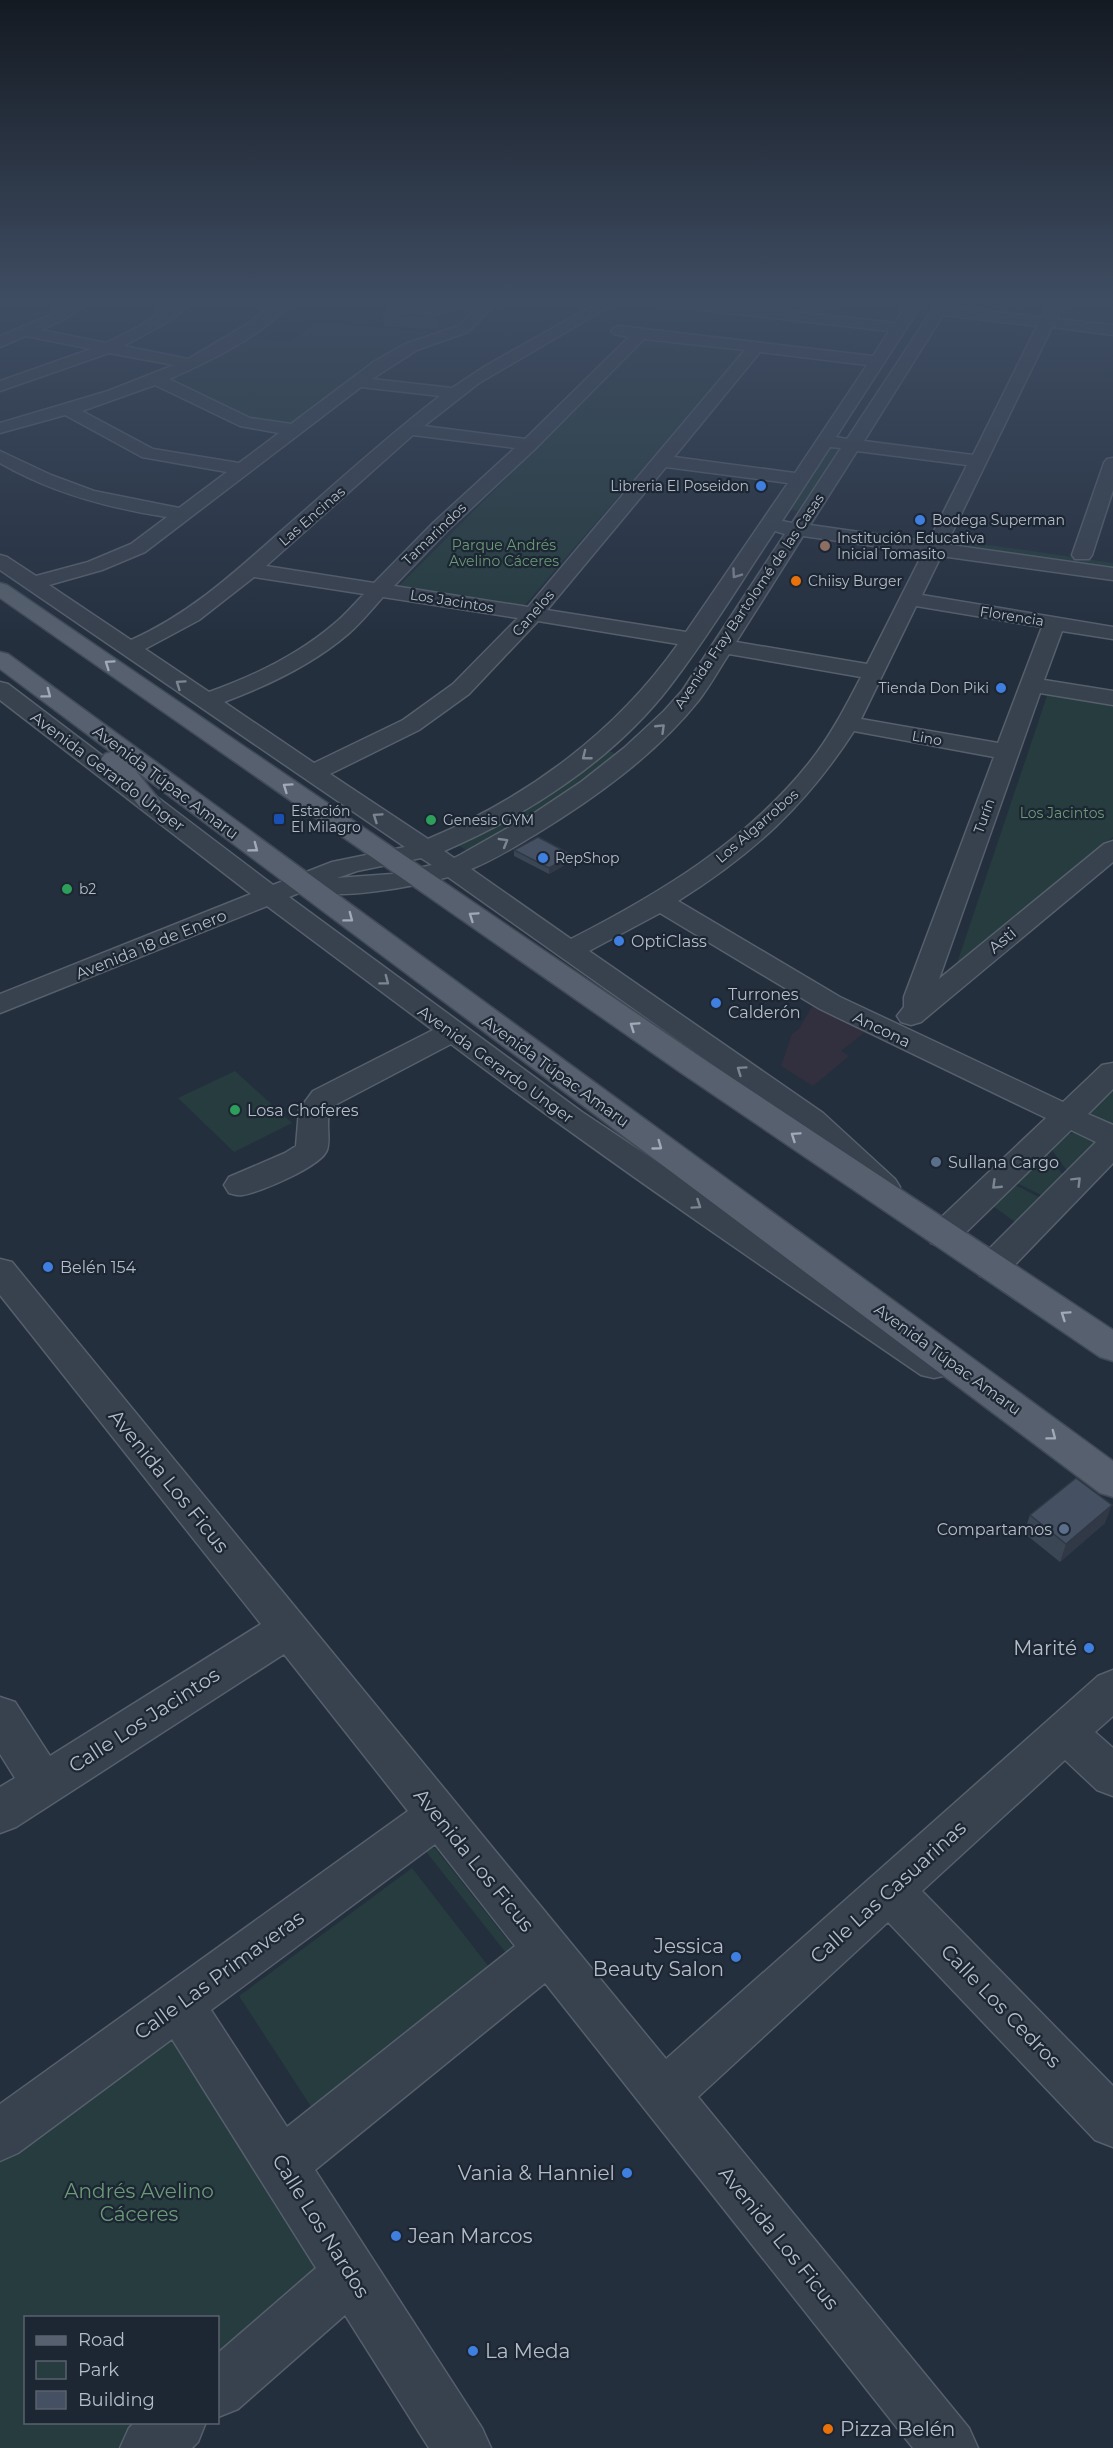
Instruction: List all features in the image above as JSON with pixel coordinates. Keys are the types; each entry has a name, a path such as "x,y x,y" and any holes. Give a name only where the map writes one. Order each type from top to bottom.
{"main road":[{"path":"0,589 387,856 420,863 914,1216 1113,1348"},
{"name":"Avenida Túpac Amaru","path":"0,659 1113,1482"},
{"path":"80,718 149,802"}],"street":[{"path":"0,428 47,415"},
{"path":"76,415 148,453 191,462 243,468"},
{"path":"232,415 246,422 296,430"},
{"path":"33,583 95,566 138,548 315,415"},
{"name":"Las Encinas","path":"129,648 165,633 201,611 427,415"},
{"name":"Tamarindos","path":"206,701 261,679 307,654 341,629 440,527 559,415"},
{"name":"Canelos","path":"313,774 411,725 461,689 534,614 700,415"},
{"name":"Avenida Fray Bartolomé de las Casas","path":"302,883 345,886 420,863 458,835 530,795 570,769 609,738 645,703 773,520 842,415"},
{"name":"Avenida Fray Bartolomé de las Casas","path":"420,863 451,868 498,846 547,817 611,773 642,747 691,695 870,415"},
{"name":"Los Algarrobos","path":"570,950 661,902 729,854 783,807 819,767 847,723 1002,415"},
{"path":"410,429 529,445"},
{"path":"825,441 979,461"},
{"path":"0,456 42,480 76,493 182,514"},
{"path":"663,461 800,478"},
{"path":"1082,555 1112,468"},
{"path":"773,520 939,542 1113,574"},
{"path":"939,542 1113,560"},
{"path":"0,561 313,774 420,863"},
{"name":"Los Jacintos","path":"250,570 690,639"},
{"name":"Florencia","path":"910,599 1113,633"},
{"name":"Turín","path":"919,1009 920,990 1054,623"},
{"path":"722,646 873,672"},
{"path":"1032,684 1113,698"},
{"name":"Avenida Gerardo Unger","path":"0,689 452,1032 663,1183 921,1358 1014,1408"},
{"name":"Lino","path":"847,723 1007,752"},
{"path":"609,738 642,747"},
{"name":"Asti","path":"893,1034 919,1009 1113,849"},
{"path":"302,883 342,867 387,856"},
{"path":"451,868 812,1120 914,1216"},
{"name":"Avenida 18 de Enero","path":"0,1004 302,883"},
{"name":"Ancona","path":"661,902 811,992 893,1034 1113,1138"},
{"path":"240,1185 296,1161 311,1151 312,1117 319,1102 324,1098 452,1032"},
{"path":"943,1235 1113,1072"},
{"path":"992,1267 1113,1144"},
{"name":"Avenida Los Ficus","path":"3,1279 949,2448"},
{"name":"Calle Los Jacintos","path":"0,1812 288,1629"},
{"name":"Calle Las Casuarinas","path":"663,2095 1113,1689"},
{"path":"0,1716 44,1784"},
{"path":"1065,1733 1113,1776"},
{"name":"Calle Las Primaveras","path":"0,2135 439,1815"},
{"name":"Calle Los Cedros","path":"889,1890 1113,2122"},
{"path":"281,2164 548,1951"},
{"name":"Calle Los Nardos","path":"179,2005 462,2448"},
{"path":"219,2388 351,2274"},
{"path":"148,2448 176,2424"}],"shaded area":[{"path":"813,1005 865,1032 841,1051 849,1056 813,1086 781,1066 792,1034 799,1029"}],"green space":[{"path":"238,415 312,415 297,425 247,420"},
{"name":"Parque Andrés Avelino Cáceres","path":"569,415 689,415 524,606 398,587"},
{"path":"831,447 839,448 800,511 789,509"},
{"path":"834,528 928,536 1113,563 1113,567 830,530"},
{"name":"Los Jacintos","path":"1048,693 1113,704 1113,837 956,966"},
{"path":"604,752 612,752 617,756 583,785 469,852 458,845 458,842"},
{"name":"Losa Choferes","path":"235,1071 292,1123 234,1152 178,1098"},
{"path":"1113,1090 1113,1124 1101,1123 1089,1114"},
{"path":"1076,1132 1096,1142 1097,1146 1070,1175 1052,1150 1069,1134"},
{"path":"1047,1154 1066,1179 1047,1198 1017,1183"},
{"path":"1015,1185 1045,1200 1019,1225 993,1206"},
{"path":"435,1848 516,1951 514,1963 424,1849"},
{"path":"412,1868 489,1967 312,2108 239,1996"},
{"name":"Andrés Avelino Cáceres","path":"171,2036 322,2274 219,2361 219,2316 24,2316 24,2424 146,2424 117,2448 0,2448 0,2162"}],"building":[{"name":"RepShop","path":"538,837 572,855 549,868 514,850"},
{"path":"1076,1478 1112,1505 1066,1544 1030,1515"}],"place":[{"name":"Libreria El Poseidon","path":"761,486"},
{"name":"Bodega Superman","path":"920,520"},
{"name":"Institución Educativa Inicial Tomasito","path":"825,546"},
{"name":"Chiisy Burger","path":"796,581"},
{"name":"Tienda Don Piki","path":"1001,688"},
{"name":"Estación El Milagro","path":"279,819"},
{"name":"Genesis GYM","path":"431,820"},
{"name":"RepShop","path":"543,858"},
{"name":"b2","path":"67,889"},
{"name":"OptiClass","path":"619,941"},
{"name":"Turrones Calderón","path":"716,1003"},
{"name":"Losa Choferes","path":"235,1110"},
{"name":"Sullana Cargo","path":"936,1162"},
{"name":"Belén 154","path":"48,1267"},
{"name":"Compartamos","path":"1064,1529"},
{"name":"Marité","path":"1089,1648"},
{"name":"Jessica Beauty Salon","path":"736,1957"},
{"name":"Vania & Hanniel","path":"627,2173"},
{"name":"Jean Marcos","path":"396,2236"},
{"name":"La Meda","path":"473,2351"},
{"name":"Pizza Belén","path":"828,2429"}]}
